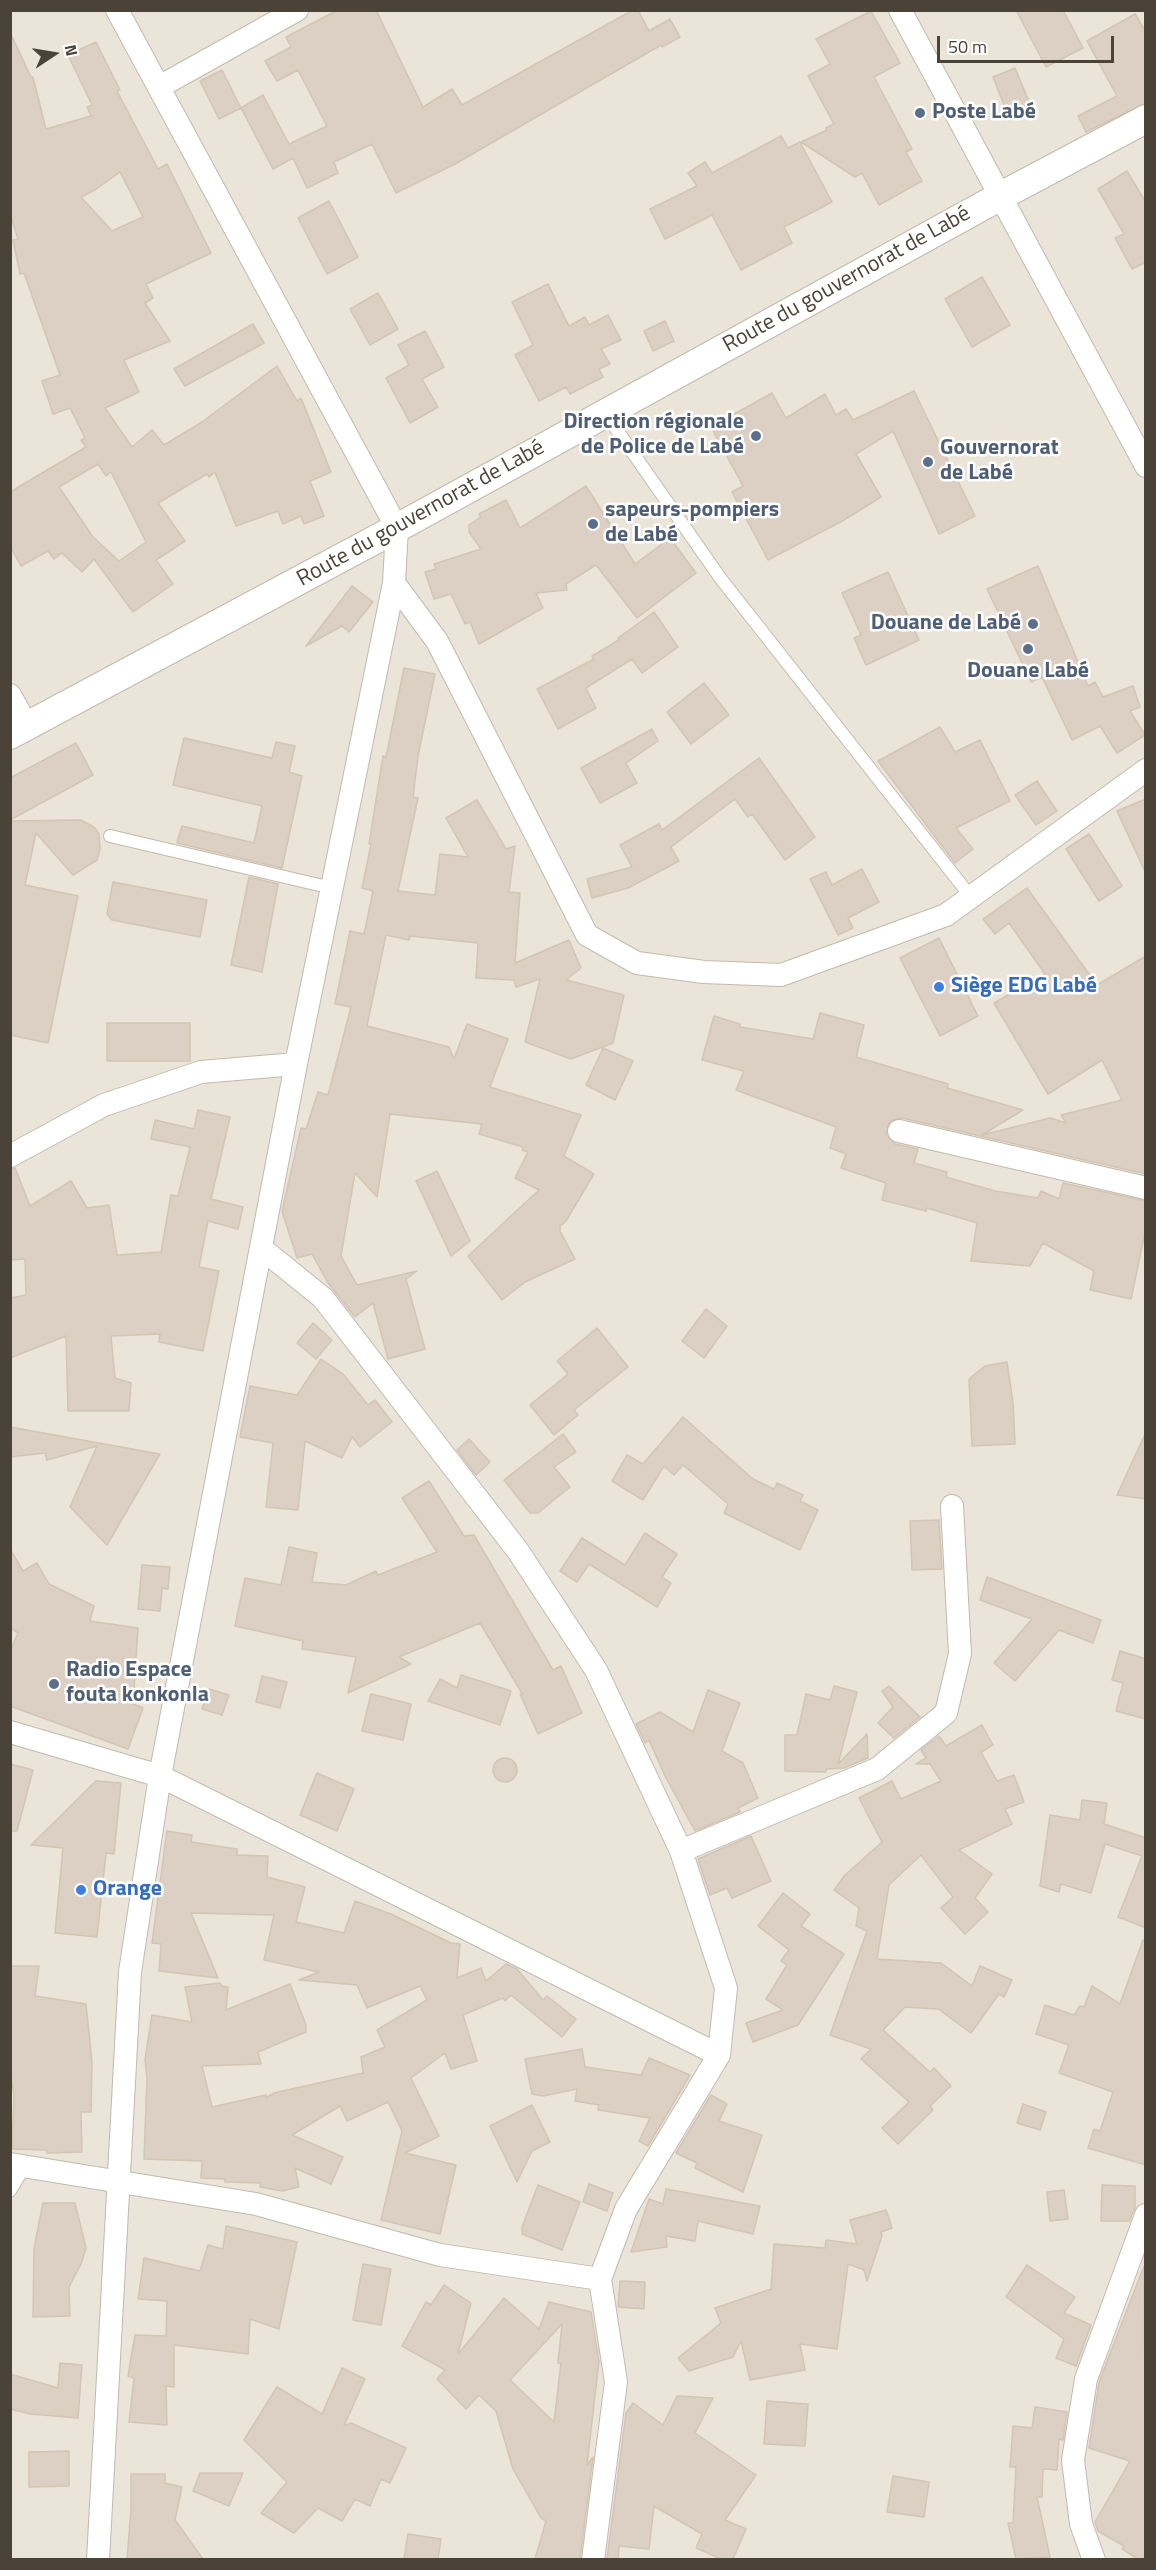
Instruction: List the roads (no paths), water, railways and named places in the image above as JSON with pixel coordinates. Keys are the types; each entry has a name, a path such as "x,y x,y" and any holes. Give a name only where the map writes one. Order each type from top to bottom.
{"street":[{"path":"98,2559 129,1972 160,1776 296,1064 394,583 397,528 117,10"},
{"path":"159,87 297,10"},
{"path":"900,10 1146,466"},
{"name":"Route du gouvernorat de Labé","path":"19,730 397,528 999,197 1146,119"},
{"path":"394,583 437,641 587,935 637,963 704,972 781,975 946,915 1146,770"},
{"path":"10,694 19,730"},
{"path":"10,1156 104,1105 201,1072 296,1064"},
{"path":"899,1131 1146,1188"},
{"path":"261,1248 323,1298 518,1551 596,1670 681,1851 726,1988 719,2055 626,2209 600,2279 616,2382 593,2559"},
{"path":"681,1851 877,1768 946,1713 960,1654 952,1506"},
{"path":"10,1732 160,1776 719,2055"},
{"path":"18,2165 256,2204 440,2255 600,2279"},
{"path":"1094,2559 1081,2524 1073,2460 1086,2379 1146,2215"}],"lane":[{"path":"605,413 721,579 971,897"},
{"path":"110,836 332,888"},
{"path":"10,2191 18,2165"}],"place":[{"name":"Poste Labé","path":"920,113"},
{"name":"Direction régionale de Police de Labé","path":"756,436"},
{"name":"Gouvernorat de Labé","path":"928,462"},
{"name":"sapeurs-pompiers de Labé","path":"593,524"},
{"name":"Douane de Labé","path":"1033,624"},
{"name":"Douane Labé","path":"1028,649"},
{"name":"Siège EDG Labé","path":"939,987"},
{"name":"Radio Espace fouta konkonla","path":"54,1684"},
{"name":"Orange","path":"81,1890"}]}
